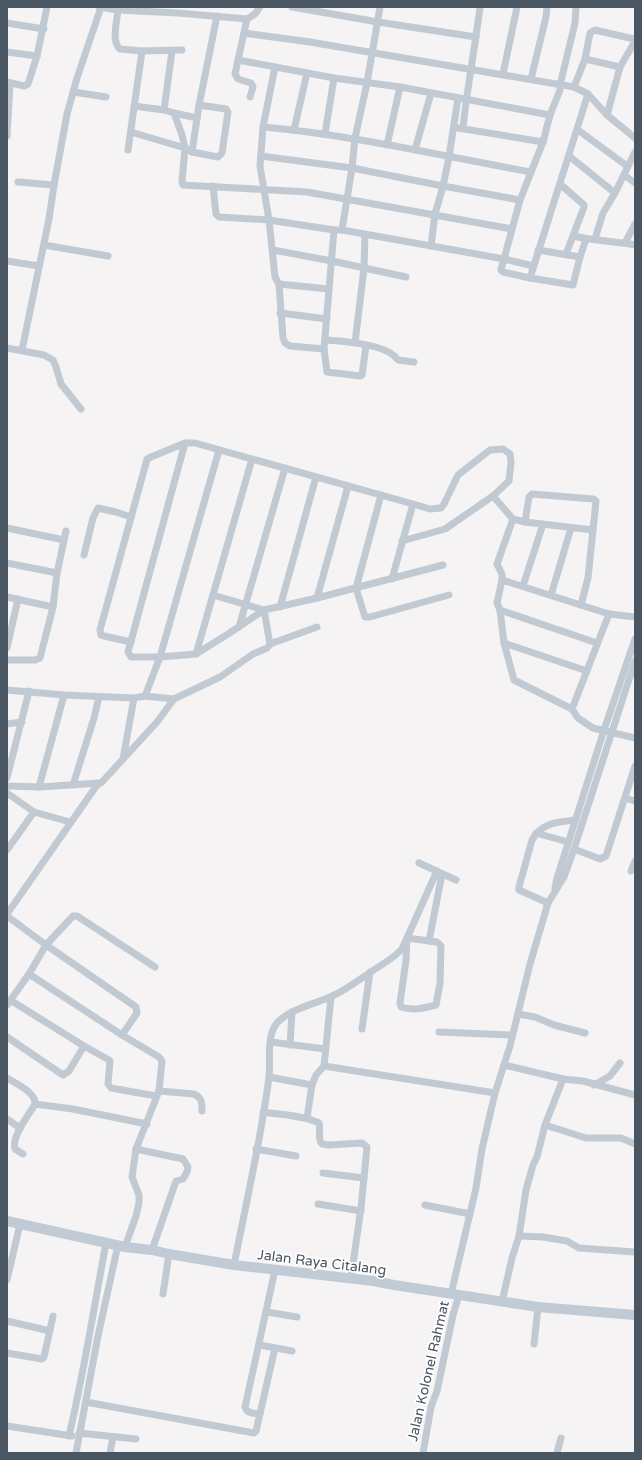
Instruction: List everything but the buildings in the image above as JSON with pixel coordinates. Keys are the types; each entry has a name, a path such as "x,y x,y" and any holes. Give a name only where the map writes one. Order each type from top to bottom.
{"street":[{"path":"7,136 8,83 24,86 28,84 44,30 47,7"},
{"path":"22,350 44,245 67,114 100,7 118,10 155,9 247,19 255,14 260,7"},
{"path":"292,7 476,37"},
{"path":"342,230 352,168 355,138 367,83 380,7"},
{"path":"463,128 480,7"},
{"path":"503,74 517,7"},
{"path":"531,79 547,7"},
{"path":"576,7 575,22 560,90 550,115 543,142 520,200 501,270 503,272 530,278 573,285 586,239"},
{"path":"118,10 115,39 118,47 124,50 142,51 182,50"},
{"path":"216,16 198,105 197,118 188,150 182,182 183,185 308,192 512,229"},
{"path":"247,19 235,76 238,79 252,83 253,87 250,97"},
{"path":"7,23 44,30"},
{"path":"574,87 585,59 590,33 592,31 595,30 634,39 634,43 620,67 607,115"},
{"path":"244,33 310,42 574,87 588,94 607,115 635,138"},
{"path":"128,150 142,51"},
{"path":"164,110 172,51"},
{"path":"7,52 37,56"},
{"path":"585,59 620,67"},
{"path":"238,60 334,78 400,87 550,115"},
{"path":"275,67 264,127 260,170 269,220 275,277 279,284 283,338 285,343 290,346 324,349"},
{"path":"294,130 307,73"},
{"path":"325,134 334,78"},
{"path":"387,145 400,87"},
{"path":"73,92 106,97"},
{"path":"416,150 431,93"},
{"path":"530,278 578,130 588,94"},
{"path":"430,246 435,214 449,157 458,98"},
{"path":"131,132 188,150 216,157 220,156 228,114 226,109 198,105"},
{"path":"134,106 164,110 197,118"},
{"path":"174,113 188,150"},
{"path":"264,127 355,138 531,172"},
{"path":"454,127 543,142"},
{"path":"578,130 627,166"},
{"path":"595,239 603,214 635,152"},
{"path":"261,156 352,168 520,200"},
{"path":"569,156 615,193"},
{"path":"624,175 635,183"},
{"path":"18,182 54,185"},
{"path":"560,184 584,205 574,236 566,254"},
{"path":"213,186 217,216 269,220 342,230 504,259 533,266"},
{"path":"625,243 635,224"},
{"path":"334,230 324,349 327,372 360,376 364,373 366,346"},
{"path":"355,343 364,268 365,234"},
{"path":"574,236 586,239 635,245"},
{"path":"44,245 108,256"},
{"path":"273,250 406,277"},
{"path":"538,250 580,257"},
{"path":"7,261 39,266"},
{"path":"279,284 329,289"},
{"path":"280,313 327,319"},
{"path":"325,340 355,343 389,352 398,360 414,362"},
{"path":"7,348 44,355 53,360 61,384 81,409"},
{"path":"131,642 101,635 100,630 147,459 185,443 195,442 430,509 441,508 458,474 490,450 503,449 510,454 511,462 509,481 495,499 445,529 402,541"},
{"path":"185,443 128,652 131,656 160,657 196,654 264,610 317,598 443,565"},
{"path":"145,696 160,657 219,450"},
{"path":"196,654 252,459"},
{"path":"239,627 285,468"},
{"path":"280,607 316,477"},
{"path":"317,598 348,486"},
{"path":"525,522 529,497 532,494 593,499 596,501 588,578 581,605"},
{"path":"381,495 356,588 365,617 367,618 449,595"},
{"path":"495,499 512,517 525,522 593,530"},
{"path":"392,579 412,504"},
{"path":"84,555 93,518 98,508 131,517"},
{"path":"512,517 497,564 502,574 497,603 500,610 504,643 514,680 572,709 578,718 593,728 635,738"},
{"path":"523,586 543,524"},
{"path":"7,528 64,540"},
{"path":"550,595 571,528"},
{"path":"7,660 35,660 40,658 53,607 57,573 66,530"},
{"path":"7,563 57,573"},
{"path":"502,580 609,614 635,617"},
{"path":"213,595 264,610"},
{"path":"7,597 53,607"},
{"path":"7,648 18,599"},
{"path":"264,610 270,644"},
{"path":"500,610 597,643"},
{"path":"572,709 609,614"},
{"path":"122,1035 137,1013 136,1006 46,945 7,915 97,785 102,782 157,722 174,699 220,677 253,654 267,648 270,644 317,627"},
{"path":"554,892 564,877 574,849 607,731 635,639"},
{"path":"504,643 587,671"},
{"path":"554,892 568,842 607,731 635,661"},
{"path":"7,690 99,697 134,698 145,696 174,699"},
{"path":"7,778 29,691"},
{"path":"39,787 64,695"},
{"path":"73,785 99,697"},
{"path":"123,759 134,698"},
{"path":"7,724 22,722"},
{"path":"574,849 600,859 606,856 635,766"},
{"path":"7,786 39,787 102,782"},
{"path":"7,793 34,812 70,822"},
{"path":"625,798 635,801"},
{"path":"7,850 10,838 34,812"},
{"path":"548,903 519,890 532,840 536,834 550,823 576,820"},
{"path":"536,834 568,842"},
{"path":"631,871 635,861"},
{"path":"419,863 456,880"},
{"path":"234,1265 263,1112 269,1077 272,1032 275,1026 280,1020 292,1012 344,991 395,956 402,949 440,873"},
{"path":"429,941 440,873"},
{"name":"Jalan Kolonel Rahmat","path":"423,1453 431,1407 437,1391 454,1315 455,1295 482,1149 495,1093 510,1046 530,964 548,903 554,892"},
{"path":"155,967 77,916 74,916 46,945 29,974 9,1003 104,1056 110,1061 108,1084 111,1088 157,1093 194,1094 201,1100 202,1112"},
{"path":"407,938 440,944 442,948 440,983 436,1005 420,1009 406,1009 401,1007 400,1003 407,938"},
{"path":"362,1029 370,972"},
{"path":"29,974 161,1059 163,1064 157,1093 147,1124 141,1134 136,1149 132,1177 139,1194 139,1203 136,1216 121,1246 98,1336 76,1453"},
{"path":"307,1118 312,1085 316,1075 324,1066 331,997"},
{"path":"290,1045 292,1012"},
{"path":"518,1014 535,1017 554,1025 585,1033"},
{"path":"439,1032 512,1035"},
{"path":"7,1037 63,1075 69,1071 84,1046"},
{"path":"271,1042 325,1049"},
{"path":"594,1085 610,1076 620,1063"},
{"path":"324,1066 495,1093"},
{"path":"504,1066 563,1079 583,1081 635,1095"},
{"path":"269,1077 312,1085"},
{"path":"7,1078 32,1095 36,1100 36,1104 20,1128 14,1142 15,1149 23,1154"},
{"path":"502,1302 512,1258 519,1236 526,1190 533,1165 537,1157 545,1125 563,1079"},
{"path":"36,1104 73,1109 147,1124"},
{"path":"263,1112 307,1118 318,1123 319,1139 322,1144 362,1143 367,1146 361,1211 351,1278"},
{"path":"7,1119 20,1128"},
{"path":"545,1125 586,1138 621,1138 635,1144"},
{"path":"136,1149 183,1160 188,1167 183,1179 176,1181 152,1250"},
{"path":"256,1149 296,1156"},
{"path":"323,1173 364,1178"},
{"path":"318,1204 361,1211"},
{"path":"424,1205 470,1214"},
{"name":"Jalan Raya Citalang","path":"7,1221 121,1246 234,1265 351,1278 538,1307 635,1315"},
{"path":"7,1280 20,1224"},
{"path":"519,1236 543,1237 567,1241 579,1248 635,1252"},
{"path":"69,1436 81,1383 106,1243"},
{"path":"163,1294 169,1254"},
{"path":"260,1414 249,1412 246,1410 246,1407 254,1362 260,1345 275,1270"},
{"path":"534,1344 538,1307"},
{"path":"266,1312 297,1317"},
{"path":"7,1353 42,1359 44,1357 53,1316"},
{"path":"7,1322 50,1331"},
{"path":"89,1334 98,1336"},
{"path":"260,1345 292,1351"},
{"path":"86,1402 254,1433 256,1431 275,1348"},
{"path":"7,1426 69,1436 79,1435 136,1439"},
{"path":"110,1453 113,1438"},
{"path":"557,1453 561,1438"}]}
